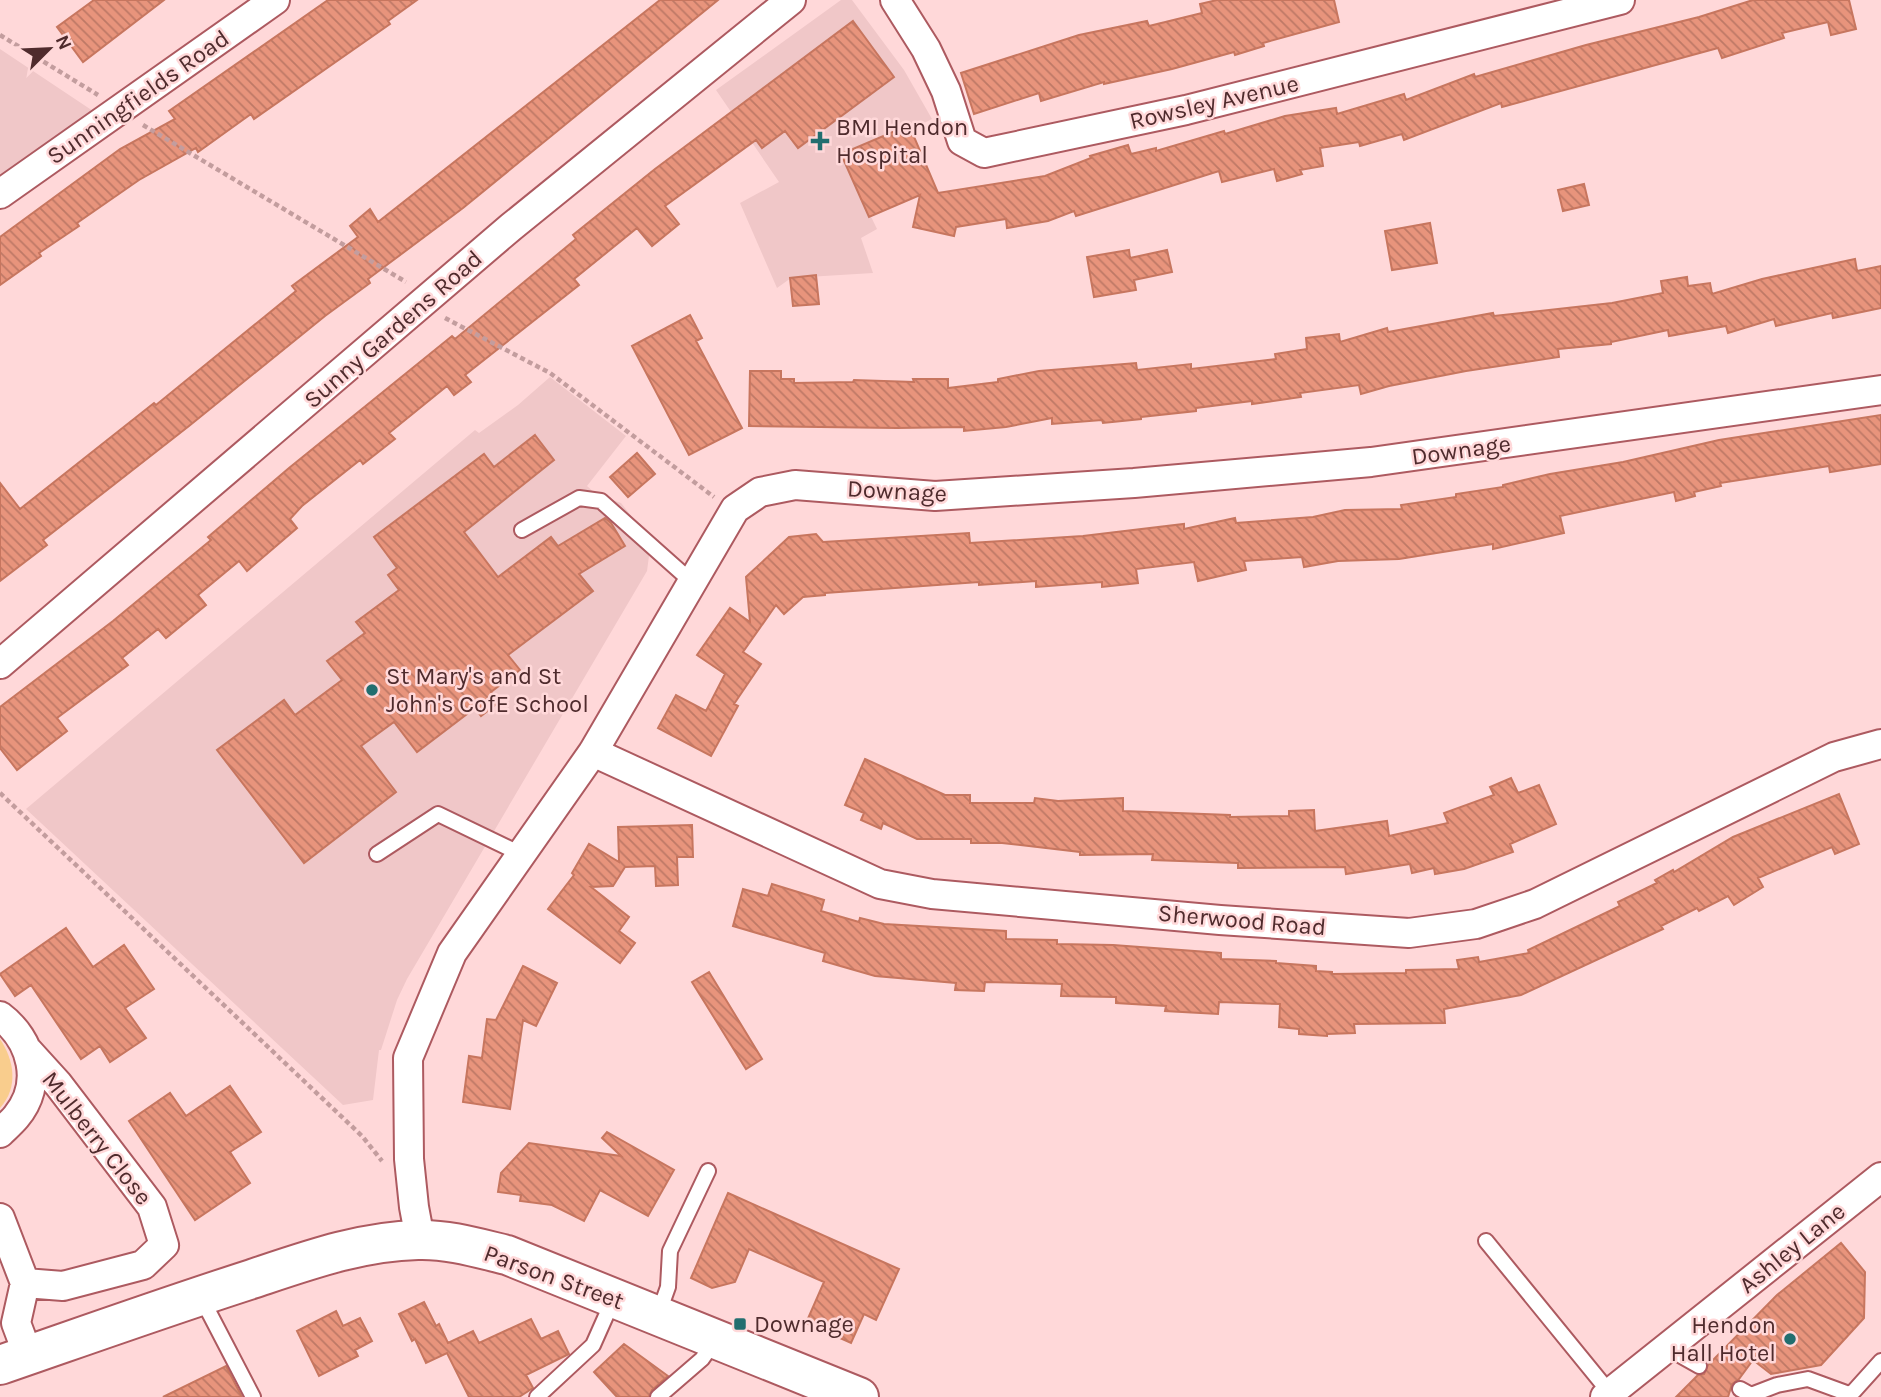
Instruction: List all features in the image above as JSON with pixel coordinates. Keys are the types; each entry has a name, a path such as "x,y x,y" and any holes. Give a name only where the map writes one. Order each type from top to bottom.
{"main road":[{"name":"Parson Street","path":"14,1360 327,1254 381,1242 420,1240 457,1243 507,1255 848,1395"}],"street":[{"name":"Sunningfields Road","path":"0,194 275,0"},
{"name":"Sunny Gardens Road","path":"0,664 511,227 790,0"},
{"name":"Rowsley Avenue","path":"895,0 926,49 946,91 962,141 984,153 1186,110 1620,0"},
{"name":"Downage","path":"420,1240 409,1159 408,1058 452,953 593,752 734,509 760,492 795,485 935,496 1134,483 1371,462 1881,390"},
{"name":"Sherwood Road","path":"593,752 880,884 932,894 1220,920 1409,933 1476,924 1535,904 1834,757 1881,744"},
{"name":"Mulberry Close","path":"0,1016 19,1034 28,1051 58,1084 152,1207 164,1245 143,1265 63,1286 25,1283"},
{"name":"Mulberry Close","path":"0,1133 18,1116 29,1095 32,1070 28,1051"},
{"name":"Ashley Lane","path":"1607,1395 1881,1177"},
{"path":"0,1218 25,1283 16,1323 14,1360"}],"lane":[{"path":"522,530 579,498 601,501 692,582"},
{"path":"377,855 438,814 521,855"},
{"path":"658,1316 668,1287 670,1251 708,1171"},
{"path":"1486,1241 1607,1395"},
{"path":"200,1295 253,1397"},
{"path":"537,1397 593,1345 614,1298"},
{"path":"658,1397 702,1359 715,1340"},
{"path":"1667,1348 1699,1366"},
{"path":"1740,1390 1751,1395 1777,1385 1808,1379 1849,1394 1881,1361"}],"path":[{"path":"0,35 119,110 411,285 435,313 550,373 708,493"},
{"path":"0,793 362,1136 382,1159 383,1170"}],"shaded area":[{"name":"BMI Hendon Hospital","path":"841,0 852,0 904,70 932,119 845,163 877,229 861,238 873,273 791,278 777,288 740,203 779,182 716,90"},
{"path":"0,49 96,113 0,182"},
{"name":"St Mary's and St John's CofE School","path":"550,377 626,436 587,486 597,495 621,503 651,541 647,571 407,979 379,1050 373,1100 343,1105 26,809 475,430 479,433 518,405"},
{"path":"0,1039 9,1056 12,1082 0,1108"}],"building":[{"path":"94,0 164,0 83,62 57,27"},
{"path":"328,0 417,0 388,21 390,24 254,119 251,114 198,152 196,148 139,180 77,223 79,226 39,253 41,256 0,285 0,237 120,149 175,119 169,111"},
{"path":"660,0 718,0 463,208 368,279 370,283 43,540 47,545 0,581 0,483 20,509 154,403 156,405 296,291 292,286 358,237 350,226 370,209 378,222"},
{"path":"1217,0 1334,0 1339,22 1263,43 1264,46 1235,55 1234,52 1172,69 1104,82 1041,101 1039,93 974,114 961,73 1079,35 1147,21 1149,26 1202,13 1200,4"},
{"path":"1753,0 1849,0 1856,29 1831,35 1828,22 1782,33 1784,38 1722,58 1718,48 1502,107 1501,103 1404,140 1402,134 1360,146 1359,142 1320,148 1323,166 1300,170 1302,174 1277,181 1274,169 1222,182 1219,171 1076,216 1074,211 1048,221 1007,228 1006,219 956,227 954,236 913,227 920,195 869,217 841,154 909,125 938,193 1045,176 1091,158 1090,156 1128,145 1131,154 1156,148 1156,151 1285,116 1336,108 1337,114 1404,94 1406,100 1474,74 1475,77"},
{"path":"853,21 894,77 798,148 785,131 762,148 756,140 665,206 679,224 652,246 637,228 574,279 579,285 465,375 471,382 454,395 447,386 389,433 395,439 363,464 360,460 302,506 290,519 297,528 247,571 239,561 198,595 206,605 166,638 158,629 122,658 128,665 57,718 67,731 17,770 0,748 0,707 113,621 211,540 208,537 289,468 452,336 455,339 576,239 573,235 655,169"},
{"path":"1584,184 1589,205 1563,211 1558,190"},
{"path":"1430,223 1437,263 1392,270 1385,231"},
{"path":"1129,250 1130,258 1167,250 1172,272 1134,280 1136,290 1094,297 1087,257"},
{"path":"1855,259 1857,271 1881,266 1881,308 1833,318 1832,313 1776,326 1774,319 1728,333 1726,326 1669,336 1668,330 1611,344 1558,349 1559,357 1466,371 1361,394 1359,385 1300,393 1301,397 1196,408 1196,411 1141,419 1052,424 1052,418 1006,427 964,431 964,427 749,426 750,371 781,371 781,379 794,379 794,383 854,380 914,382 913,379 948,379 948,388 998,382 998,379 1039,371 1136,363 1137,370 1191,364 1191,369 1276,359 1275,354 1307,349 1306,338 1339,334 1340,342 1387,328 1388,332 1493,313 1494,316 1612,303 1663,293 1661,281 1687,277 1688,286 1710,283 1712,294 1762,279"},
{"path":"816,275 819,304 793,306 790,278"},
{"path":"690,315 702,338 696,341 742,428 689,455 632,346"},
{"path":"1881,415 1881,464 1830,472 1829,466 1720,483 1721,486 1694,492 1695,496 1676,501 1674,492 1560,516 1564,533 1493,549 1493,544 1399,559 1338,561 1304,567 1302,557 1244,561 1246,570 1198,581 1194,562 1136,569 1138,583 1102,587 1102,582 1036,587 1036,581 979,585 979,582 825,593 803,597 784,614 776,605 743,652 761,664 734,704 738,706 711,756 658,728 676,695 706,711 725,674 697,655 730,608 750,622 746,577 789,537 816,534 823,542 969,533 970,543 1083,536 1184,524 1184,529 1235,518 1236,523 1313,517 1345,510 1402,509 1401,505 1456,497 1456,494 1503,487 1550,474 1623,462 1719,440"},
{"path":"535,435 554,460 464,532 498,577 551,537 558,546 605,518 625,546 579,574 593,591 508,655 520,670 491,692 499,702 481,716 475,708 417,752 394,722 361,746 396,792 304,863 217,750 284,700 295,715 342,680 327,661 365,633 356,622 399,590 388,575 397,568 374,537 484,454 494,467"},
{"path":"637,453 655,474 628,497 610,477"},
{"path":"865,759 945,795 970,795 970,803 1034,803 1035,798 1058,801 1123,798 1123,811 1230,817 1289,816 1289,811 1314,810 1315,831 1387,821 1389,836 1448,823 1444,813 1494,795 1490,787 1511,778 1518,793 1539,785 1556,824 1510,844 1513,852 1464,869 1435,874 1434,868 1412,873 1410,864 1346,874 1345,867 1238,868 1238,863 1152,860 1153,854 1080,855 1080,852 1002,843 971,843 971,839 917,839 883,823 881,829 861,820 864,813 845,805"},
{"path":"1839,794 1859,844 1835,854 1832,847 1758,878 1763,887 1734,905 1728,896 1699,911 1697,908 1661,926 1663,929 1521,995 1444,1009 1445,1023 1354,1024 1355,1033 1327,1036 1299,1034 1299,1029 1279,1027 1280,1004 1219,1002 1218,1014 1165,1011 1166,1006 1116,1003 1116,997 1061,996 1062,984 985,982 984,991 955,990 956,983 875,976 823,961 825,953 733,926 743,889 768,896 772,884 824,900 821,911 859,922 860,918 884,924 1006,931 1006,939 1057,940 1057,944 1221,953 1221,959 1316,966 1316,971 1332,974 1459,969 1457,960 1478,957 1479,962 1529,953 1528,950 1620,906 1618,902 1657,883 1655,880 1673,870 1674,872 1733,837"},
{"path":"692,825 693,857 677,857 678,885 656,886 655,866 625,867 613,886 591,887 629,917 619,931 635,943 620,963 548,909 574,875 572,873 589,844 619,862 618,827"},
{"path":"66,928 93,967 124,945 154,989 125,1008 146,1038 110,1062 100,1046 81,1059 31,985 15,996 0,974"},
{"path":"523,966 557,983 536,1026 523,1020 510,1109 463,1102 469,1056 482,1058 487,1019 496,1020"},
{"path":"709,972 762,1059 746,1069 692,982"},
{"path":"230,1086 261,1132 230,1152 250,1183 195,1220 129,1121 170,1093 186,1116"},
{"path":"607,1132 674,1170 648,1216 600,1190 584,1221 552,1205 520,1201 521,1195 498,1192 501,1173 529,1143 621,1156 602,1138"},
{"path":"728,1193 899,1269 876,1320 864,1314 851,1343 806,1323 824,1282 749,1249 735,1282 712,1288 691,1278"},
{"name":"Hendon Hall Hotel","path":"1841,1243 1865,1272 1864,1318 1821,1365 1771,1374 1753,1360 1732,1384 1728,1397 1676,1397 1698,1375 1704,1374 1708,1365 1777,1295"},
{"path":"424,1302 448,1343 473,1331 479,1343 531,1319 541,1339 558,1331 569,1354 526,1375 533,1388 519,1397 469,1397 447,1353 426,1363 399,1314"},
{"path":"336,1311 343,1326 360,1318 372,1341 355,1350 358,1356 319,1376 297,1331"},
{"path":"624,1344 668,1376 652,1390 649,1397 617,1397 594,1372"},
{"path":"226,1366 242,1397 163,1397"}],"place":[{"name":"BMI Hendon Hospital","path":"820,141"},
{"name":"St Mary's and St John's CofE School","path":"372,690"},
{"name":"Downage","path":"740,1324"},
{"name":"Hendon Hall Hotel","path":"1790,1339"}]}
